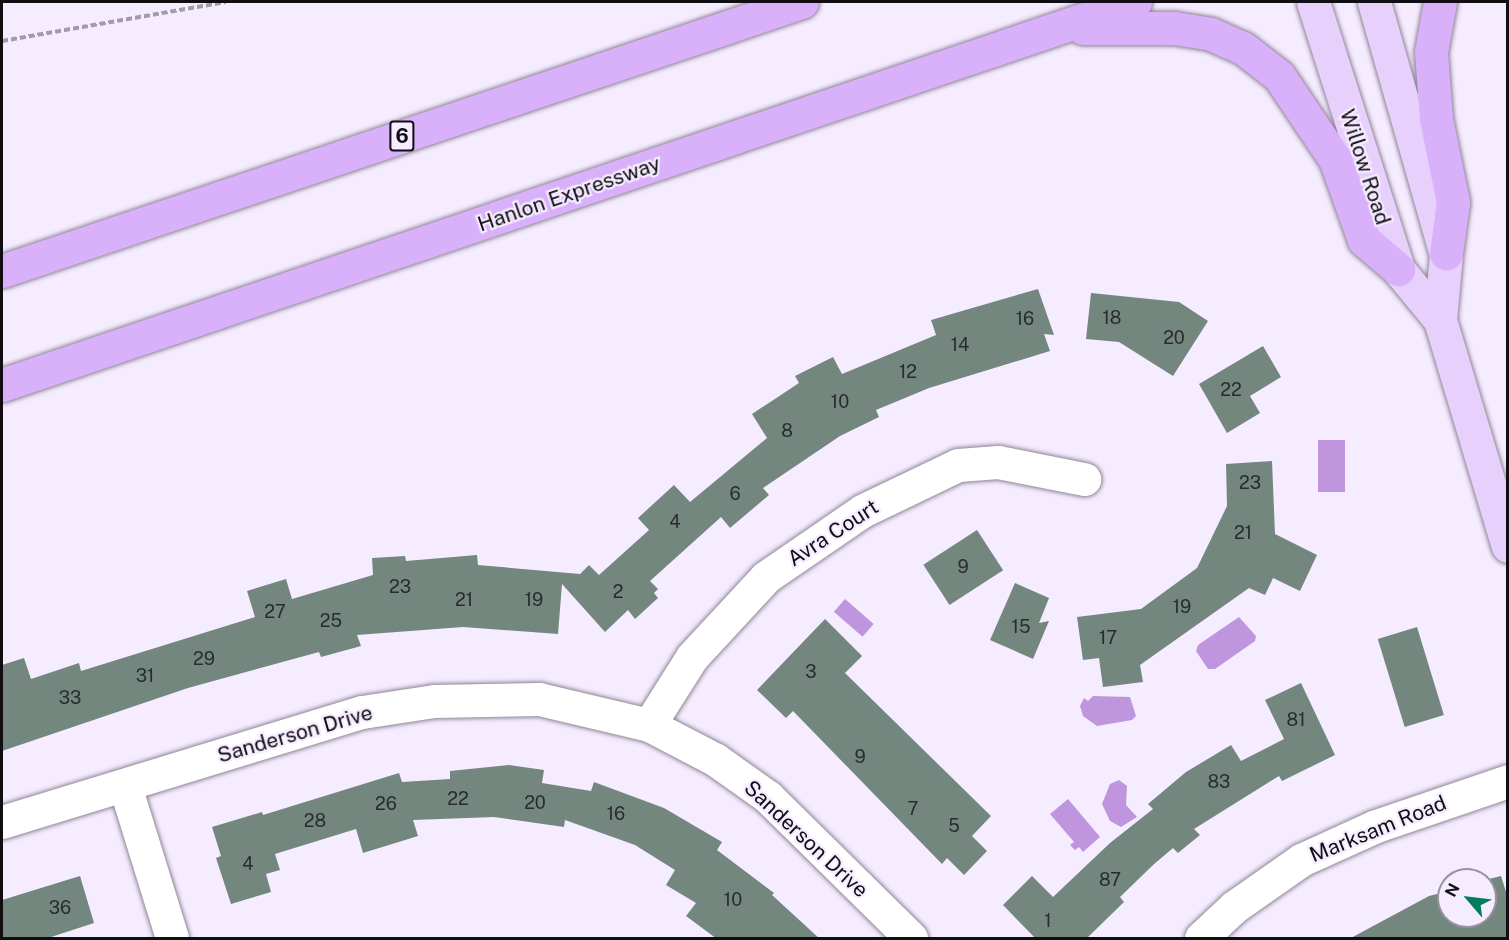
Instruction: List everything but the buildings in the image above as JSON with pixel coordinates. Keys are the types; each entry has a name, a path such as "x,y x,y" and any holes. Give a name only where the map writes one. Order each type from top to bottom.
{"highway":[{"name":"6","path":"2,271 802,2"},
{"name":"Hanlon Expressway","path":"2,385 1135,2"},
{"path":"1440,2 1431,52 1436,119 1454,202 1446,254"},
{"path":"1057,27 1174,28 1211,34 1243,48 1279,76 1335,159 1364,240 1398,268"}],"main road":[{"name":"Willow Road","path":"1313,2 1398,268 1440,320"},
{"name":"Willow Road","path":"1374,2 1446,254 1440,320 1508,546"}],"street":[{"name":"Avra Court","path":"649,725 692,657 766,577 862,510 958,465 998,462 1083,479"},
{"name":"Sanderson Drive","path":"2,822 362,712 434,701 539,699 649,725 716,760 768,797 911,939"},
{"name":"Marksam Road","path":"1201,939 1234,907 1301,860 1376,826 1508,781"},
{"path":"124,786 172,939"}],"path":[{"path":"2,41 226,2"}],"shaded area":[{"path":"1318,440 1345,440 1345,492 1318,492"},
{"path":"845,599 874,624 863,637 834,612"},
{"path":"1239,617 1256,636 1255,641 1215,669 1208,669 1196,651 1198,645"},
{"path":"1093,696 1130,697 1136,716 1132,720 1097,726 1083,716 1080,706 1084,698 1088,701"},
{"path":"1119,780 1127,786 1126,805 1137,817 1121,827 1110,821 1102,804 1110,784"},
{"path":"1068,799 1100,837 1083,852 1079,847 1075,850 1070,845 1074,842 1050,814"}]}
